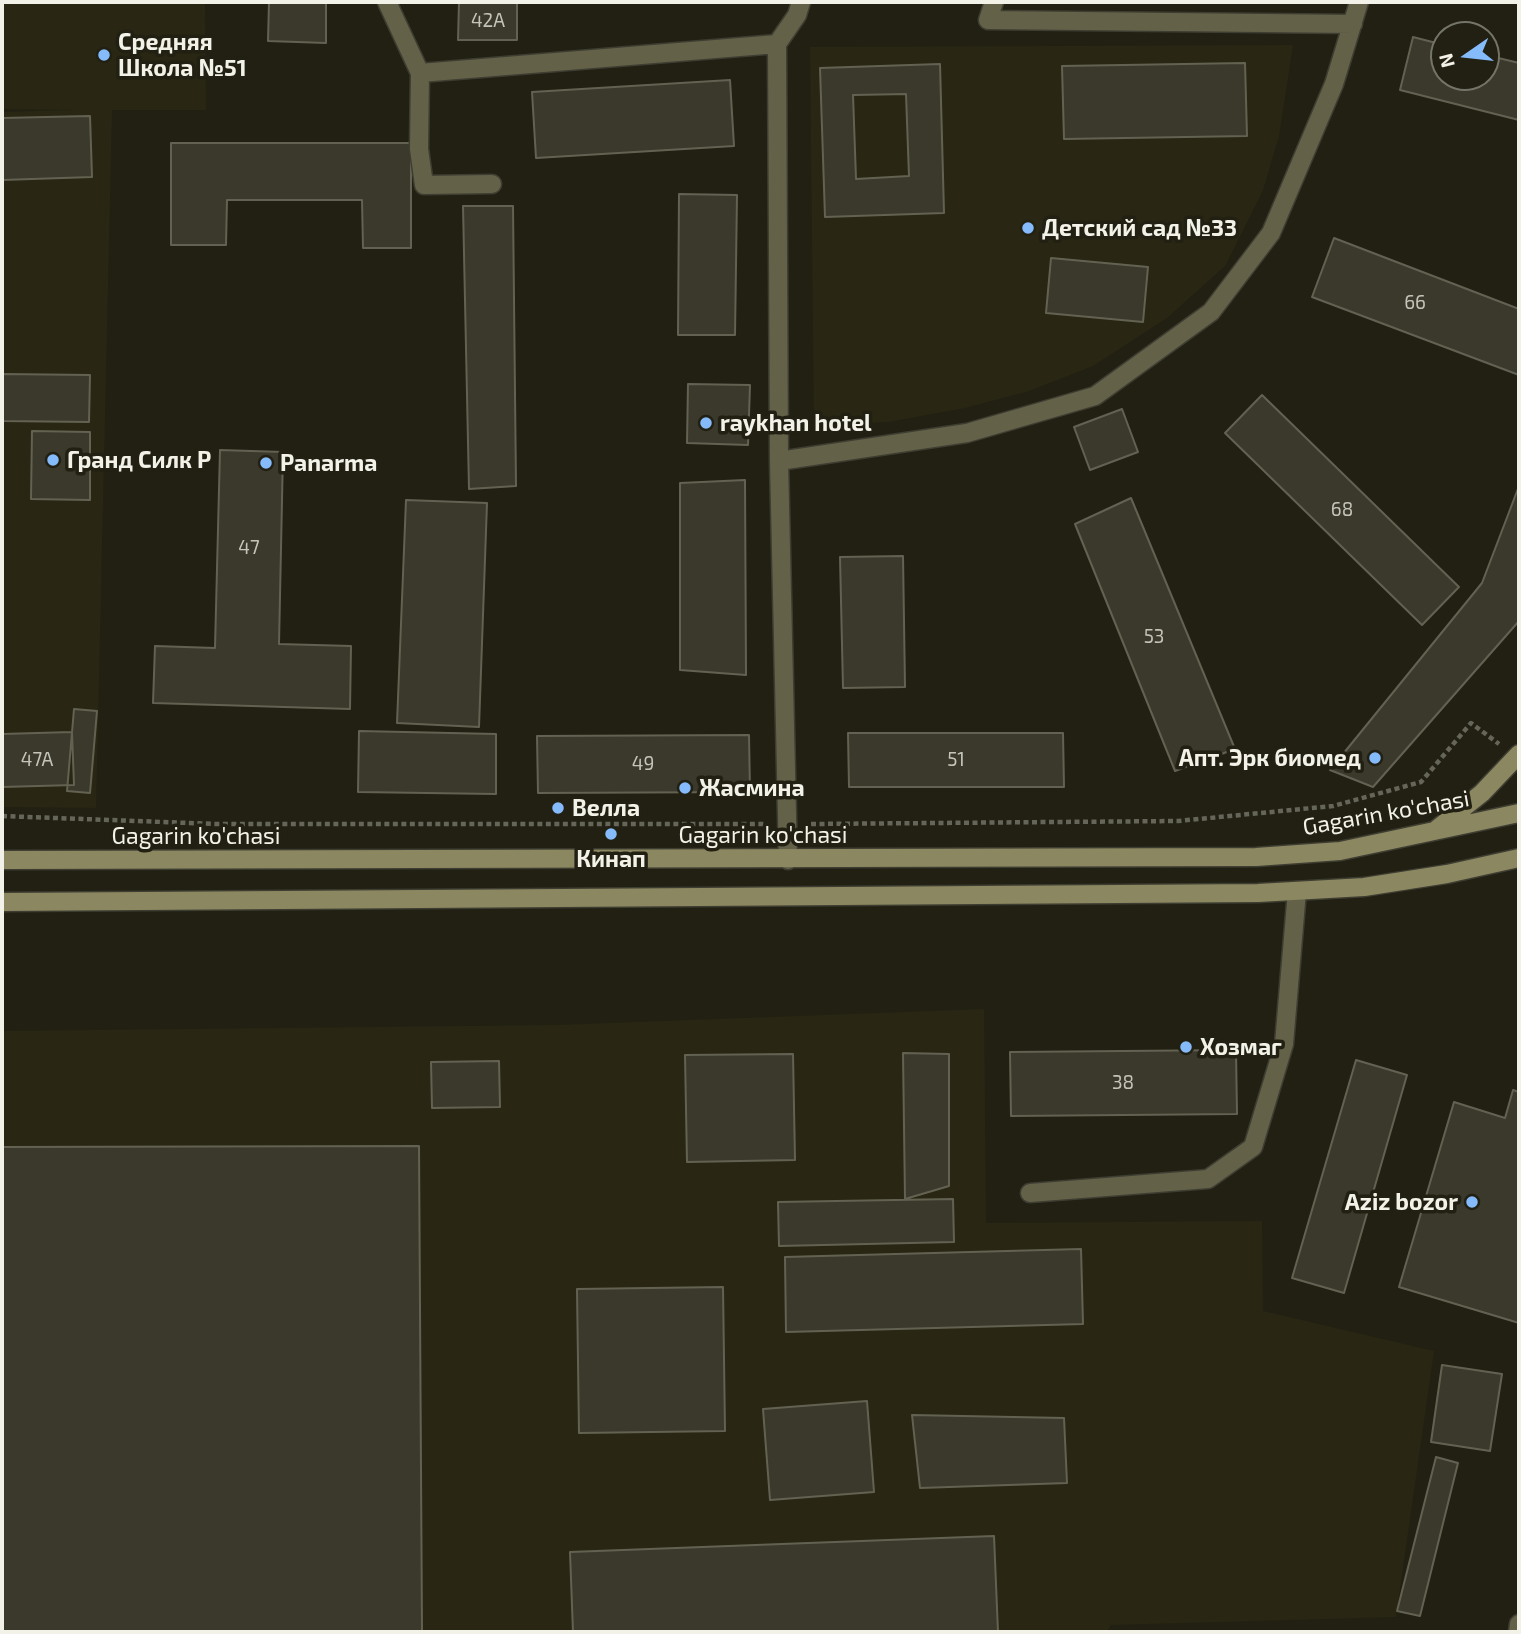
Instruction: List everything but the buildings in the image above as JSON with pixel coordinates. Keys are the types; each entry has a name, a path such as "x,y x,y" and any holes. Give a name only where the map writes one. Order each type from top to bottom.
{"main road":[{"path":"1434,831 1482,793 1519,754"},
{"name":"Gagarin ko'chasi","path":"2,860 1256,858 1340,852 1519,813"},
{"path":"2,902 1258,893 1364,887 1447,874 1519,858"}],"lane":[{"path":"387,2 421,73 419,149 424,185 492,184"},
{"path":"788,860 779,461 778,44 801,2"},
{"path":"993,2 988,20 1353,24"},
{"path":"779,461 967,433 1095,396 1211,312 1271,233 1334,84 1359,2"},
{"path":"421,73 778,44"},
{"path":"1030,1193 1208,1179 1253,1147 1284,1044 1297,891"},
{"path":"1518,1632 1519,1624"}],"shaded area":[{"name":"Гранд Силк Р","path":"2,2 205,2 206,110 112,110 96,808 2,807 2,112 75,110 2,109"},
{"name":"Детский сад №33","path":"1293,45 1279,136 1263,190 1225,266 1167,318 1093,366 1029,391 965,408 888,422 814,426 810,47"},
{"path":"984,1009 986,1223 1262,1221 1263,1311 1434,1351 1396,1617 1111,1625 1107,1632 2,1632 2,1031 558,1025"}],"place":[{"name":"Средняя Школа №51","path":"104,55"},
{"name":"Детский сад №33","path":"1028,228"},
{"name":"raykhan hotel","path":"706,423"},
{"name":"Гранд Силк Р","path":"53,460"},
{"name":"Panarma","path":"266,463"},
{"name":"Апт. Эрк биомед","path":"1375,758"},
{"name":"Жасмина","path":"685,788"},
{"name":"Велла","path":"558,808"},
{"name":"Кинап","path":"611,834"},
{"name":"Хозмаг","path":"1186,1047"},
{"name":"Aziz bozor","path":"1472,1202"}]}
